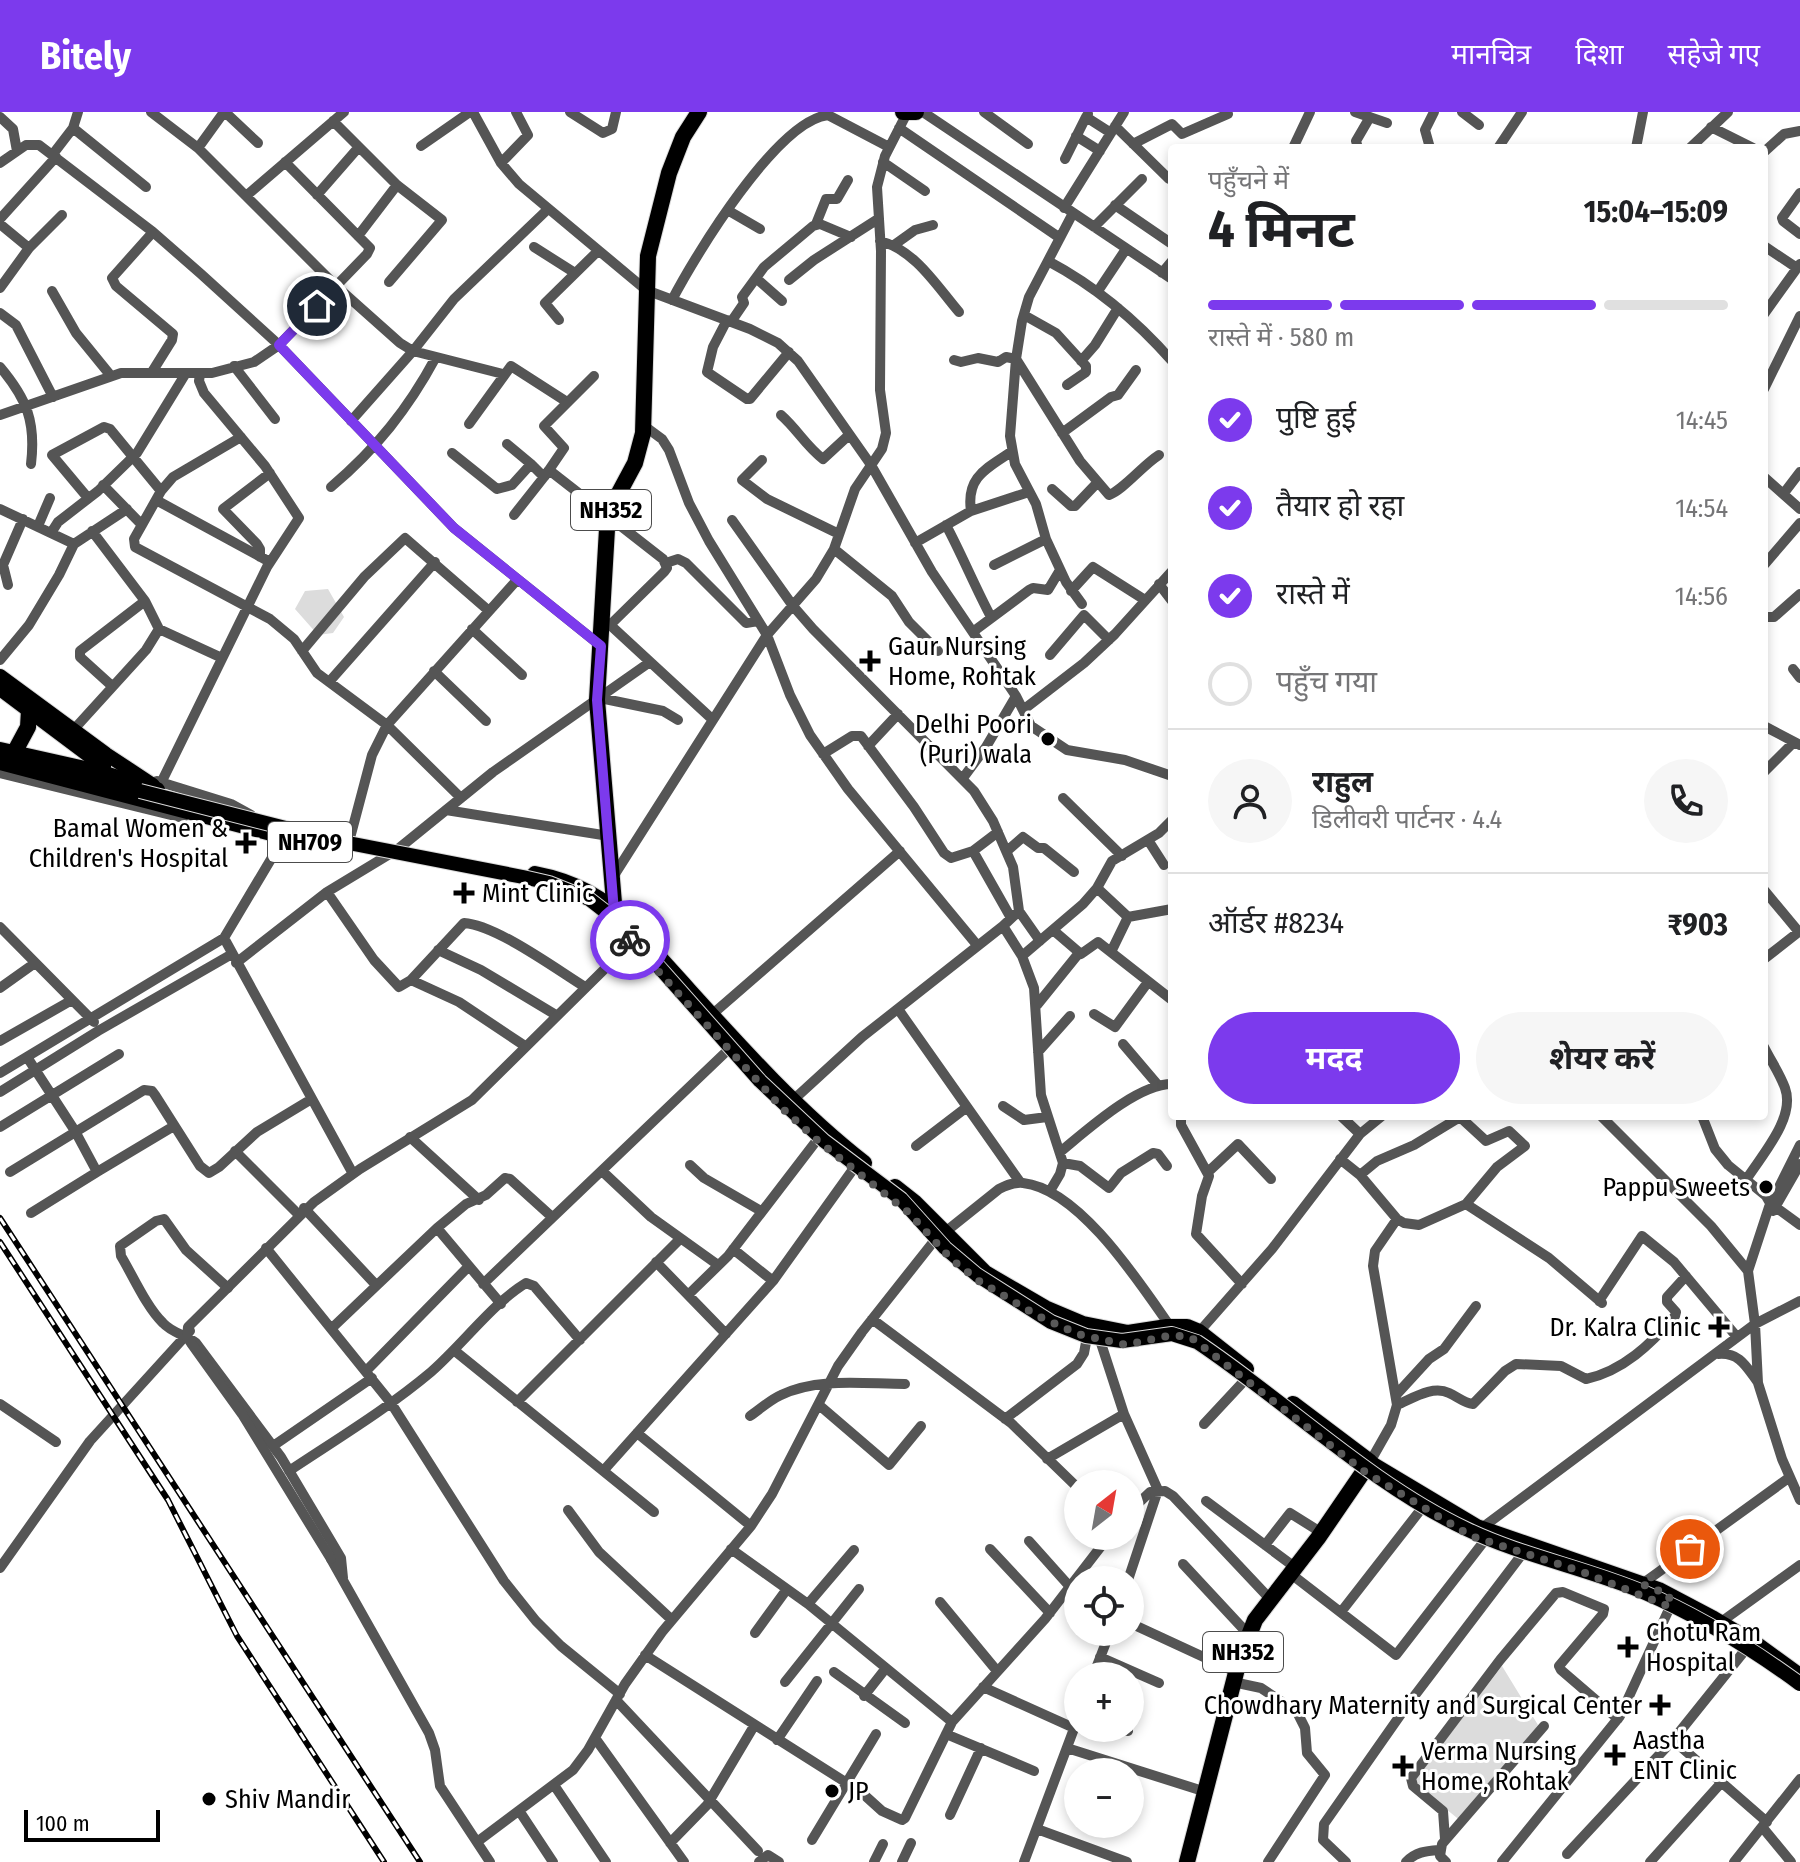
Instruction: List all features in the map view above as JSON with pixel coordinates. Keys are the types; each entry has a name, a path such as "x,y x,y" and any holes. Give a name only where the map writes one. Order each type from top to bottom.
{"highway":[{"name":"NH352","path":"615,917 598,699 601,646 606,621 609,518 635,463 643,425 648,256 669,173 683,137 699,112"},
{"path":"5,755 28,727 29,710"},
{"name":"NH709","path":"5,755 163,788 251,815 286,835 350,838 392,852"},
{"name":"NH709","path":"107,775 286,835 392,852 557,890 615,917"},
{"path":"615,917 788,1104 817,1140 985,1273 1045,1308 1083,1324 1095,1334 1174,1332 1187,1327 1199,1332 1368,1467"},
{"path":"708,1018 729,1049 788,1104 914,1202 939,1236"},
{"path":"1174,1332 1193,1339 1368,1467"},
{"name":"NH352","path":"1187,1862 1234,1677 1255,1620 1368,1467"}],"main road":[{"path":"0,676 107,775 163,788"},
{"path":"0,689 107,775 137,790 333,840 549,883 589,899 635,938 760,1081 792,1113 901,1199 945,1248 977,1275 1014,1300 1051,1322 1086,1336 1122,1341 1172,1334 1197,1342 1343,1451 1438,1514 1489,1539 1641,1592 1690,1614 1745,1646 1800,1686"},
{"path":"1368,1467 1479,1535 1642,1584 1800,1686"},
{"path":"1368,1467 1422,1508 1523,1553 1670,1601 1721,1622 1800,1675"}],"street":[{"path":"29,248 0,222 54,156 73,128 78,112"},
{"path":"151,112 198,148 336,286 400,343 413,351 503,374"},
{"path":"198,148 225,112 258,143"},
{"path":"246,196 344,112"},
{"path":"421,146 472,112 501,163 519,184 646,290 729,321 778,343 789,352 812,377 871,465 915,543 1016,696 1031,726 1067,750 1125,760 1168,775"},
{"path":"501,163 528,135 516,112"},
{"path":"570,112 603,133 612,129 616,112"},
{"path":"984,112 1028,144"},
{"path":"1082,604 1060,570 1046,539 1036,504 1011,452 1016,359 1029,297 1060,238 1068,210 1124,112"},
{"path":"1295,144 1310,112"},
{"path":"1355,112 1387,123"},
{"path":"1429,144 1425,130 1434,112"},
{"path":"1462,112 1479,125"},
{"path":"1637,144 1643,112"},
{"path":"1694,144 1728,112"},
{"path":"0,114 13,129 17,151"},
{"path":"672,300 705,240 729,211 742,188 788,135 806,122 824,114 889,147"},
{"path":"1065,159 1088,114 1133,144 1168,178"},
{"path":"1133,144 1172,124 1182,134 1228,114"},
{"path":"1500,144 1517,114"},
{"path":"612,878 767,635 816,579 834,549 855,489 882,449 886,433 880,390 877,187 889,147 909,116"},
{"path":"909,116 1068,210 1167,276"},
{"path":"909,116 1060,238"},
{"path":"1357,144 1370,117"},
{"path":"333,121 397,185 442,220 389,282"},
{"path":"1711,127 1745,144"},
{"path":"73,128 146,187"},
{"path":"1768,148 1784,134 1800,131"},
{"path":"1076,136 1100,151"},
{"path":"0,163 17,151 33,144 39,145 153,232 279,345 454,528 601,646"},
{"path":"317,195 358,148"},
{"path":"0,415 111,376 152,372 200,374 263,358 279,345 370,248 285,162"},
{"path":"883,162 925,191"},
{"path":"1094,227 1142,179"},
{"path":"789,352 750,399 707,372 713,347 744,304 741,298 770,262 816,224 826,199 837,199 848,180"},
{"path":"358,236 397,185"},
{"path":"1800,193 1782,218 1800,234"},
{"path":"1115,205 1168,241"},
{"path":"351,421 454,299 547,210"},
{"path":"729,211 760,229"},
{"path":"0,288 29,248 62,215"},
{"path":"789,280 878,219"},
{"path":"816,224 851,237"},
{"path":"894,245 907,234 933,225"},
{"path":"152,372 173,334 116,286 112,278 153,232"},
{"path":"880,241 894,245 912,257 959,312"},
{"path":"534,247 575,273"},
{"path":"1768,248 1799,266 1768,309"},
{"path":"1098,291 1126,249"},
{"path":"559,320 545,303 598,251"},
{"path":"1048,261 1098,291 1168,356"},
{"path":"756,278 782,301"},
{"path":"52,291 76,333 111,376"},
{"path":"1081,361 1118,308"},
{"path":"0,313 16,325 53,397"},
{"path":"1024,315 1056,333 1087,370 1067,385"},
{"path":"1768,381 1800,316"},
{"path":"331,487 376,446 405,410 436,357"},
{"path":"954,360 961,362 978,358 998,362 1006,357 1016,359 1062,433 1107,494 1112,495 1159,455"},
{"path":"234,366 275,419"},
{"path":"0,367 27,405 33,447 31,464"},
{"path":"469,424 509,367 567,402"},
{"path":"1062,433 1112,396 1118,395 1136,370"},
{"path":"51,533 58,522 103,485 148,440 186,373"},
{"path":"0,669 163,788 248,606 265,560 299,518 270,473 204,393 199,381 200,374"},
{"path":"514,515 564,448 544,426 594,376"},
{"path":"781,415 800,432 806,445 823,459 849,435"},
{"path":"643,425 662,439 669,450 689,503 709,541 767,635 790,695 810,735 848,789 977,945"},
{"path":"88,498 53,458 54,453 104,427 110,429 159,495 265,560"},
{"path":"241,437 180,471 159,495 133,542 140,551 248,606 285,631 308,663 387,725 461,798"},
{"path":"507,444 666,563"},
{"path":"971,511 969,497 974,481 979,474 1011,452"},
{"path":"452,453 497,489 512,485 531,464"},
{"path":"762,460 742,477 744,482 767,499 839,534"},
{"path":"1784,493 1800,472"},
{"path":"265,560 257,544 223,509 270,473"},
{"path":"1768,480 1800,509"},
{"path":"1052,489 1075,506 1097,483"},
{"path":"103,485 142,525"},
{"path":"915,543 971,511 1029,492"},
{"path":"38,526 50,498"},
{"path":"0,509 74,544"},
{"path":"0,660 29,625 74,544 127,509"},
{"path":"8,585 3,565 23,519"},
{"path":"732,520 793,606 963,778 998,832 1013,867 1011,918 898,1009 788,1104"},
{"path":"1768,560 1800,523"},
{"path":"946,525 991,617"},
{"path":"92,531 145,601 159,629 222,658"},
{"path":"302,651 365,576 402,540 408,539 489,611"},
{"path":"994,565 1046,539"},
{"path":"834,549 885,589 909,622 938,651"},
{"path":"666,563 678,559 686,563 746,623 758,621"},
{"path":"329,682 435,562"},
{"path":"666,563 664,572 606,621 712,719"},
{"path":"1071,591 1093,567 1145,600"},
{"path":"974,631 1029,590 1048,590 1060,570"},
{"path":"1023,710 1109,640 1168,575"},
{"path":"350,838 372,755 387,725 517,580"},
{"path":"1159,584 1168,596"},
{"path":"1768,617 1774,617 1800,594"},
{"path":"112,686 80,657 80,651 145,601"},
{"path":"1050,655 1084,615 1109,640"},
{"path":"76,727 146,650 159,629"},
{"path":"472,629 522,675"},
{"path":"0,1092 98,1031 234,959 327,892 392,852 493,772 650,662"},
{"path":"434,671 486,721"},
{"path":"963,778 986,747 1016,696"},
{"path":"598,699 663,711 678,720"},
{"path":"868,746 898,714"},
{"path":"1768,728 1796,744 1768,768"},
{"path":"823,754 855,734 861,736 944,853 954,858 973,851 998,832"},
{"path":"0,773 286,835 224,938 0,1073"},
{"path":"1063,798 1122,856"},
{"path":"446,810 609,836"},
{"path":"1022,956 1097,888 1109,866 1168,823"},
{"path":"1007,851 1023,837 1038,848 1044,848 1074,872"},
{"path":"1148,840 1164,865"},
{"path":"708,1018 900,851"},
{"path":"973,851 1011,918 1034,988 1041,1095 1061,1158 1060,1174 1050,1191"},
{"path":"1097,888 1128,917"},
{"path":"327,892 374,960 401,988 464,923 490,931 585,987"},
{"path":"1768,895 1799,931 1768,956"},
{"path":"1128,917 1168,910"},
{"path":"1111,952 1128,917"},
{"path":"1011,918 1040,941"},
{"path":"1053,930 1079,953 1085,953 1096,941 1168,997"},
{"path":"2,934 93,1019 98,1031"},
{"path":"224,938 352,1172"},
{"path":"0,1568 90,1441 301,1211 352,1172 464,1104 635,938"},
{"path":"490,1862 440,1786 435,1750 429,1733 343,1578 242,1414 187,1337 188,1327 314,1202 360,1169 469,1102 635,938"},
{"path":"438,950 481,970 556,1015"},
{"path":"1037,1005 1079,953"},
{"path":"0,988 35,963"},
{"path":"411,980 459,1002 525,1046"},
{"path":"1094,1014 1115,1027 1148,982"},
{"path":"0,1041 72,1000"},
{"path":"898,1009 1020,1182"},
{"path":"1038,1052 1070,1016"},
{"path":"1123,1044 1157,1084"},
{"path":"483,1284 729,1049"},
{"path":"0,1127 119,1054"},
{"path":"1746,1180 1777,1130 1786,1107 1787,1091 1768,1055"},
{"path":"27,1057 75,1131 97,1172"},
{"path":"1061,1158 1112,1110 1157,1084 1168,1084"},
{"path":"10,1172 148,1089 155,1095 200,1166 209,1173 257,1132 310,1100"},
{"path":"1003,1106 1024,1120 1047,1117"},
{"path":"916,1146 967,1107"},
{"path":"1181,1120 1208,1172 1209,1180 1202,1196 1196,1234 1242,1284"},
{"path":"1345,1120 1360,1134"},
{"path":"1199,1332 1272,1249 1360,1134 1377,1120"},
{"path":"1360,1175 1377,1161 1414,1145 1455,1120"},
{"path":"1340,1159 1360,1175 1397,1219 1419,1225 1466,1204 1497,1167 1525,1148 1511,1132 1486,1141 1463,1120"},
{"path":"1605,1120 1711,1226 1748,1271"},
{"path":"1704,1120 1715,1149 1746,1180 1800,1225"},
{"path":"31,1213 174,1126"},
{"path":"410,1137 479,1200"},
{"path":"688,1295 733,1249 817,1140"},
{"path":"1208,1172 1238,1144 1271,1179"},
{"path":"1800,1145 1758,1235 1748,1271 1758,1383 1800,1500"},
{"path":"235,1151 376,1285"},
{"path":"1061,1158 1080,1166 1109,1188 1121,1173 1153,1153 1158,1154 1167,1166"},
{"path":"1772,1203 1800,1164"},
{"path":"690,1165 704,1178 761,1211"},
{"path":"604,1470 773,1281 854,1168"},
{"path":"602,1171 651,1217 718,1265"},
{"path":"332,1328 437,1228 507,1177 552,1217"},
{"path":"477,1842 573,1770 645,1655 751,1526 791,1461 838,1366 872,1319 939,1236 999,1189 1020,1182 1050,1191 1075,1210 1106,1241 1174,1332"},
{"path":"1772,1203 1800,1217"},
{"path":"1466,1204 1549,1258 1600,1302 1642,1236 1666,1254 1737,1337"},
{"path":"228,1288 186,1250 164,1219 159,1219 120,1246 121,1256 159,1320 187,1335 208,1356 273,1446 341,1558 343,1578"},
{"path":"1368,1467 1391,1425 1396,1400 1373,1257 1397,1219"},
{"path":"437,1228 501,1304"},
{"path":"517,1402 680,1239"},
{"path":"266,1248 391,1403 512,1591 561,1646 618,1697 759,1856 768,1855 779,1862"},
{"path":"733,1249 773,1281"},
{"path":"656,1262 726,1334"},
{"path":"273,1446 369,1374 469,1266"},
{"path":"1396,1400 1437,1390 1473,1404 1516,1364 1561,1366 1586,1379 1607,1372 1629,1361 1673,1319 1676,1312 1667,1302 1667,1297 1686,1276"},
{"path":"289,1471 391,1403 455,1351 522,1285 530,1284 580,1340"},
{"path":"1206,1501 1265,1545 1341,1612 1396,1655 1479,1535 1615,1426 1737,1337 1800,1301"},
{"path":"1396,1400 1448,1344 1476,1306"},
{"path":"872,1319 1005,1419 1064,1475"},
{"path":"1005,1419 1077,1364 1095,1334"},
{"path":"1095,1334 1124,1414 1158,1490 1133,1566"},
{"path":"455,1351 654,1512"},
{"path":"1717,1354 1729,1352 1737,1356 1758,1383"},
{"path":"1204,1424 1245,1380"},
{"path":"750,1416 783,1394 830,1383 905,1384"},
{"path":"0,1404 56,1442"},
{"path":"819,1405 889,1465 921,1426"},
{"path":"1047,1459 1124,1414"},
{"path":"637,1433 751,1526"},
{"path":"1642,1584 1790,1477"},
{"path":"1144,1498 1158,1490 1173,1496 1271,1600"},
{"path":"1341,1612 1422,1508"},
{"path":"568,1510 599,1552 672,1620"},
{"path":"1265,1545 1290,1513 1322,1533"},
{"path":"1029,1541 1064,1580"},
{"path":"731,1549 831,1622 952,1722"},
{"path":"990,1549 1050,1613"},
{"path":"808,1604 854,1550"},
{"path":"1346,1862 1323,1840 1324,1824 1406,1707 1523,1553"},
{"path":"1183,1564 1249,1635"},
{"path":"1721,1622 1800,1565"},
{"path":"755,1633 787,1589"},
{"path":"785,1682 859,1589"},
{"path":"1445,1839 1443,1811 1413,1786 1411,1778 1500,1660 1556,1593 1563,1592 1604,1609 1559,1666 1618,1719"},
{"path":"645,1655 847,1783 882,1811 904,1820 952,1722 1064,1596"},
{"path":"1502,1862 1618,1719 1670,1601"},
{"path":"940,1602 997,1671"},
{"path":"1144,1630 1261,1688 1297,1712 1305,1728 1307,1753 1325,1775 1273,1860"},
{"path":"1098,1662 1104,1646"},
{"path":"1567,1854 1673,1740 1746,1649"},
{"path":"1100,1657 1159,1683"},
{"path":"864,1696 886,1668"},
{"path":"834,1672 905,1723"},
{"path":"777,1740 817,1681"},
{"path":"983,1687 1064,1718"},
{"path":"670,1843 711,1799 754,1726"},
{"path":"1439,1850 1445,1839 1544,1726"},
{"path":"812,1840 876,1734"},
{"path":"946,1734 1034,1771"},
{"path":"595,1738 684,1862"},
{"path":"1673,1740 1722,1782 1765,1825 1791,1862"},
{"path":"1024,1862 1069,1742"},
{"path":"950,1815 981,1748"},
{"path":"1067,1748 1206,1792"},
{"path":"1734,1862 1800,1779"},
{"path":"1650,1862 1722,1782"},
{"path":"554,1785 606,1862"},
{"path":"520,1812 553,1862"},
{"path":"1037,1829 1127,1862"},
{"path":"902,1862 911,1843"},
{"path":"874,1862 883,1844"},
{"path":"1406,1862 1415,1854 1439,1850"},
{"path":"1439,1850 1446,1862"}],"shaded area":[{"path":"328,589 344,617 333,633 318,635 295,609 305,591"},
{"path":"1502,1666 1538,1725 1462,1822 1413,1782"}],"railway":[{"path":"0,1218 420,1862"},
{"path":"0,1242 168,1500 237,1636 384,1862"}],"way so far":[{"path":"630,940 783,1109 909,1213 951,1259 979,1281 1038,1316 1078,1334 1126,1345 1168,1336 1193,1339 1365,1472 1471,1536 1580,1571 1670,1607 1669,1595 1642,1584 1690,1549"}],"place":[{"name":"Gaur Nursing Home, Rohtak","path":"870,661"},
{"name":"Delhi Poori (Puri) wala","path":"1048,739"},
{"name":"Bamal Women & Children's Hospital","path":"246,843"},
{"name":"Mint Clinic","path":"464,893"},
{"name":"Pappu Sweets","path":"1766,1187"},
{"name":"Dr. Kalra Clinic","path":"1719,1327"},
{"name":"Chotu Ram Hospital","path":"1628,1647"},
{"name":"Chowdhary Maternity and Surgical Center","path":"1660,1705"},
{"name":"Aastha ENT Clinic","path":"1615,1755"},
{"name":"Verma Nursing Home, Rohtak","path":"1403,1766"},
{"name":"JP","path":"832,1791"},
{"name":"Shiv Mandir","path":"209,1799"}],"route":[{"path":"317,306 279,345 454,528 601,646 597,700 615,924 630,940"}]}
